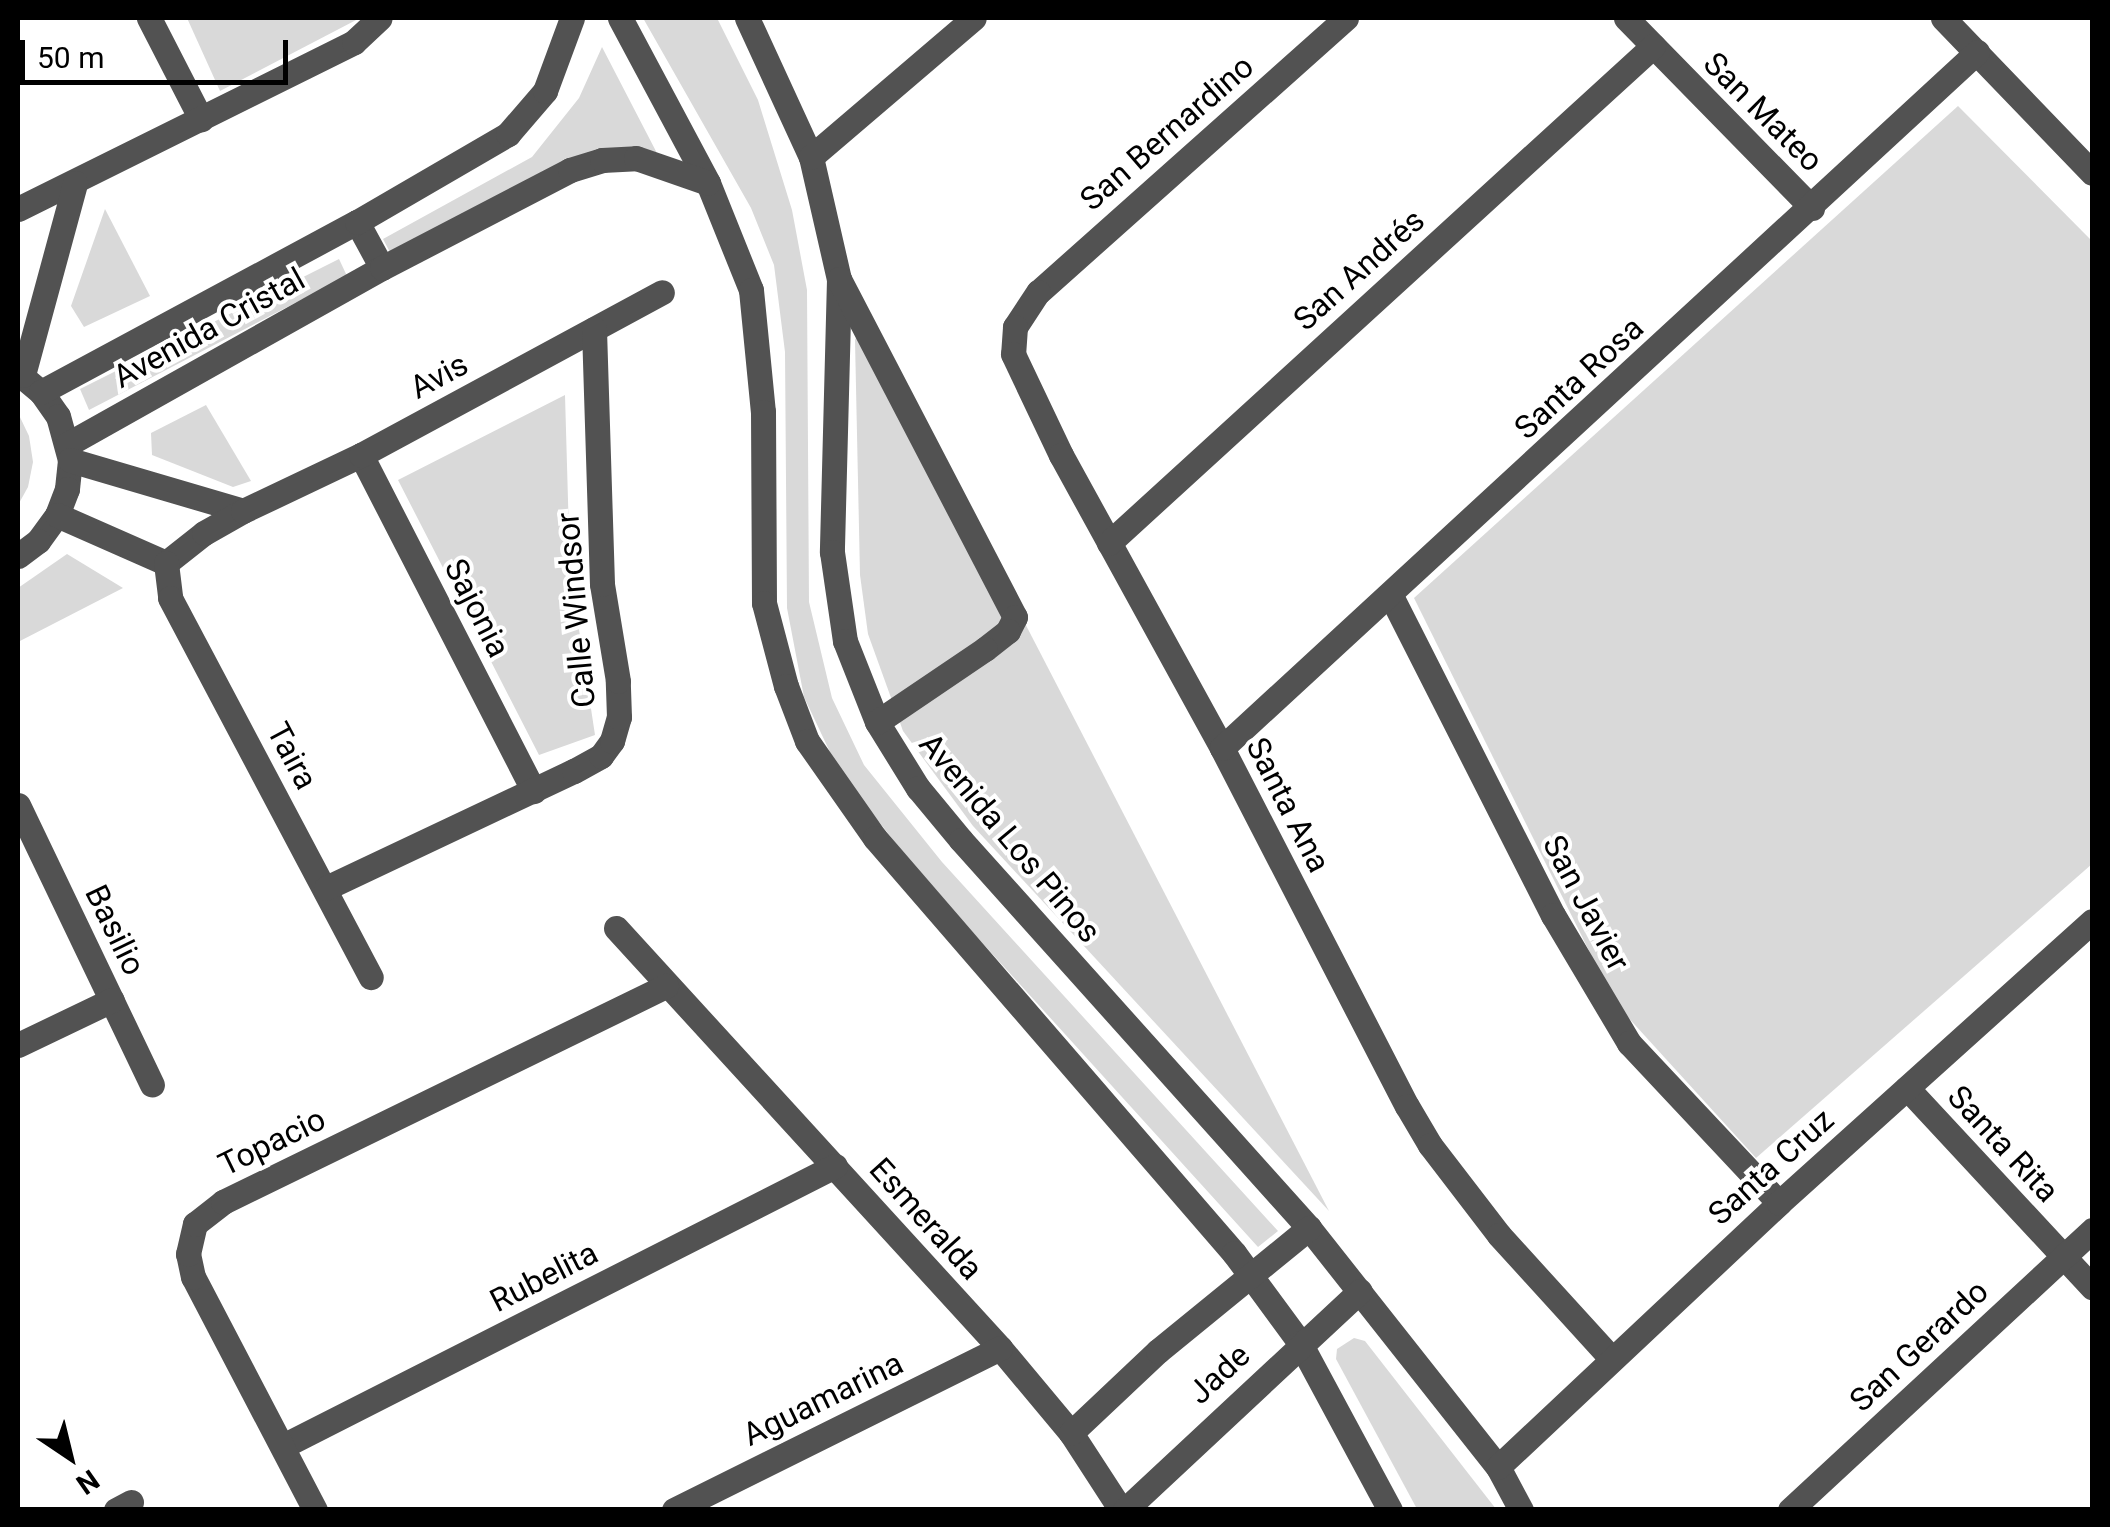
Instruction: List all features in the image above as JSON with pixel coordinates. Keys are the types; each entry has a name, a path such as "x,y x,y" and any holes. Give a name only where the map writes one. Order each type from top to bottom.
{"street":[{"path":"148,18 201,120"},
{"path":"18,209 354,42 380,18"},
{"name":"Avenida Cristal","path":"27,380 357,222 486,150 526,118 546,91 572,18"},
{"path":"620,18 708,183 741,259 754,304 762,412 764,603 786,686 808,741 875,838 1252,1277 1300,1343 1390,1510"},
{"name":"Avenida Los Pinos","path":"747,18 811,157 839,279 832,552 845,641 877,722 918,788 961,840 1309,1228 1498,1467 1521,1510"},
{"path":"811,157 974,18"},
{"name":"San Bernardino","path":"1076,257 1346,18"},
{"name":"San Mateo","path":"1626,18 1812,208"},
{"path":"1942,18 2092,173"},
{"name":"San Andrés","path":"1109,542 1653,46"},
{"name":"Santa Rosa","path":"1222,748 1977,52"},
{"name":"Avenida Cristal","path":"69,452 382,268 570,170 602,160 636,158 708,183"},
{"path":"18,556 38,540 57,515 67,489 69,452 58,416 27,380 75,182"},
{"path":"357,222 382,268"},
{"name":"Santa Ana","path":"1076,257 1023,310 1015,328 1013,354 1390,1076 1430,1145 1498,1235 1611,1358"},
{"path":"839,279 1014,616 1008,631 985,649 877,722"},
{"name":"Avis","path":"166,564 204,533 242,511 362,455 662,292"},
{"name":"Calle Windsor","path":"326,888 534,790 600,756 612,742 619,717 602,584 594,330"},
{"path":"69,452 242,511"},
{"name":"Sajonia","path":"362,455 534,790"},
{"path":"57,515 166,564"},
{"name":"Taira","path":"166,564 170,598 371,977"},
{"name":"San Javier","path":"1391,596 1553,915 1628,1042 1779,1203"},
{"name":"Basilio","path":"18,805 152,1084"},
{"name":"Santa Cruz","path":"1498,1467 1779,1203 2092,921"},
{"name":"Esmeralda","path":"616,928 1000,1348 1071,1433 1123,1510"},
{"name":"Topacio","path":"316,1510 193,1277 188,1254 195,1224 223,1202 666,986"},
{"path":"18,1045 112,1000"},
{"name":"Santa Rita","path":"1907,1088 2092,1287"},
{"name":"Rubelita","path":"284,1446 834,1166"},
{"name":"Jade","path":"1071,1433 1158,1351 1309,1228"},
{"name":"San Gerardo","path":"1790,1510 2092,1230"},
{"name":"Jade","path":"1123,1510 1360,1291"},
{"name":"Aguamarina","path":"674,1510 1000,1348"}],"shaded area":[{"path":"187,18 360,18 220,91"},
{"path":"643,18 717,18 758,100 792,210 807,290 809,602 832,698 864,765 942,862 1278,1231 1258,1247 918,872 838,769 804,697 787,608 785,352 774,265 751,208"},
{"path":"602,47 660,159 619,148 392,256 383,239 532,157 579,98"},
{"path":"1958,106 2092,241 2092,864 1756,1158 1615,1003 1414,598"},
{"path":"105,209 150,296 84,327 71,306"},
{"path":"339,259 347,276 89,410 80,389"},
{"path":"866,316 1329,1211 973,826 903,731 868,634 860,575 855,340"},
{"path":"565,395 570,570 595,735 539,755 398,480"},
{"path":"206,405 251,481 233,487 152,455 151,433"},
{"path":"18,413 29,436 33,462 28,487 18,505"},
{"path":"67,554 123,588 18,642 18,588"},
{"path":"1354,1338 1365,1341 1496,1509 1417,1509 1336,1359 1337,1349"}]}
